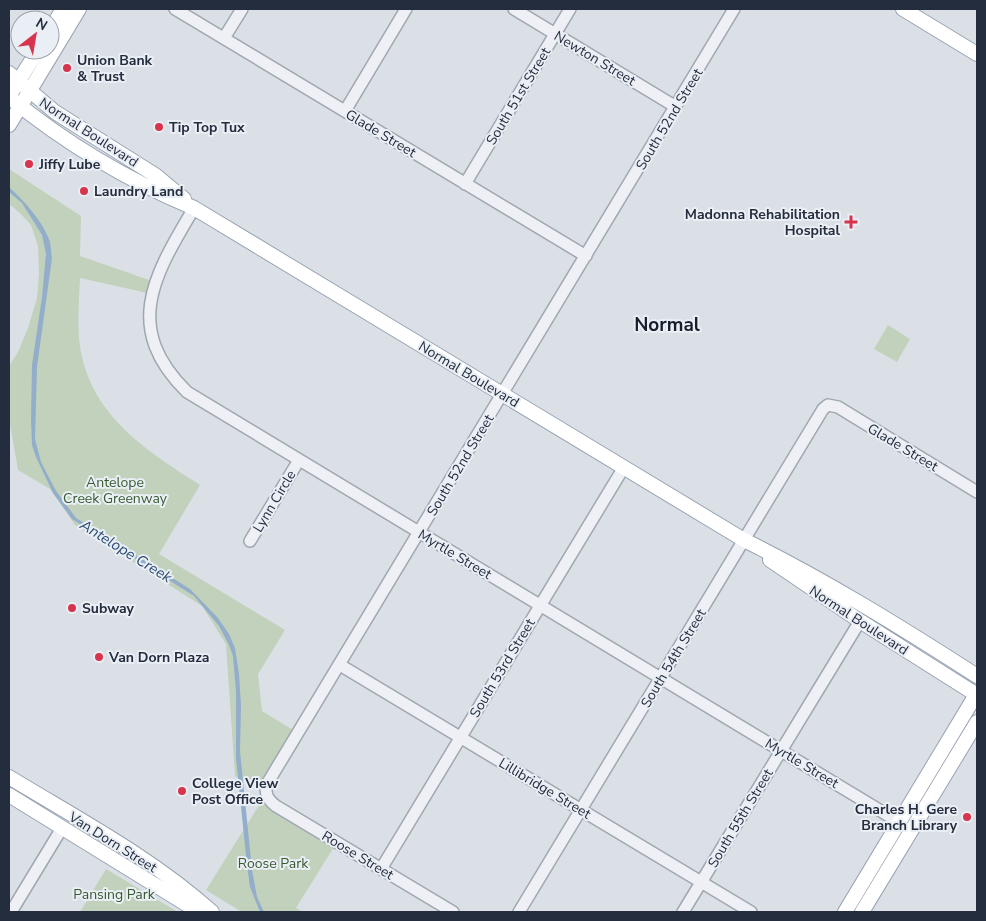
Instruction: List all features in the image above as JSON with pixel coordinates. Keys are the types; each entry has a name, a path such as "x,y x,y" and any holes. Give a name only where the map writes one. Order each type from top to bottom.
{"main road":[{"path":"9,125 20,106 19,82 79,9"},
{"path":"903,9 977,54"},
{"path":"9,97 32,60"},
{"name":"Normal Boulevard","path":"19,82 69,122 154,176 194,208 744,540 793,564 875,611 977,676"},
{"name":"Normal Boulevard","path":"9,97 58,135 91,156 145,187 194,208"},
{"name":"Normal Boulevard","path":"744,540 806,586 977,694"},
{"path":"845,912 977,694"},
{"path":"862,912 977,722"},
{"name":"Van Dorn Street","path":"9,777 155,868 186,890 212,912"},
{"name":"Van Dorn Street","path":"9,796 199,912"}],"street":[{"name":"Glade Street","path":"175,9 586,256"},
{"path":"224,38 242,9"},
{"path":"345,111 406,9"},
{"name":"Newton Street","path":"514,9 676,106"},
{"name":"South 51st Street","path":"465,184 570,9"},
{"name":"South 52nd Street","path":"266,794 268,781 734,9"},
{"name":"Myrtle Street","path":"194,208 161,264 152,294 150,324 158,352 174,380 187,392 899,822"},
{"name":"Glade Street","path":"828,405 838,408 977,492"},
{"name":"South 54th Street","path":"519,912 821,411 828,405"},
{"name":"Lynn Circle","path":"250,541 299,460"},
{"name":"South 53rd Street","path":"381,869 624,467"},
{"name":"South 55th Street","path":"683,912 860,621"},
{"name":"Lillibridge Street","path":"340,664 751,912"},
{"name":"Roose Street","path":"266,794 276,806 453,912"},
{"path":"11,912 62,828"}],"green space":[{"name":"Antelope Creek Greenway","path":"9,169 81,216 80,256 155,282 152,294 80,278 78,322 80,347 86,371 96,393 109,412 142,445 200,485 159,554 285,630 258,674 262,711 298,733 266,794 235,776 226,644 202,606 75,525 50,489 18,470 9,418 9,366 18,352 28,328 37,298 39,274 38,246 31,225 9,204"},
{"path":"888,325 910,339 897,362 874,349"},
{"name":"Roose Park","path":"266,794 337,842 296,908 303,912 242,912 206,890"},
{"name":"Pansing Park","path":"106,869 178,912 80,912"}],"water":[{"name":"Antelope Creek","path":"9,187 38,219 47,234 51,246 52,258 37,367 35,439 41,462 56,491 76,518 190,589 218,618 229,634 235,648 239,674 241,706 240,751 252,870 257,897 264,912 260,912 250,887 247,865 236,758 236,691 233,656 229,645 219,626 194,596 72,519 53,493 36,457 32,445 32,365 46,254 42,235 22,203 9,192"}],"place":[{"name":"Union Bank & Trust","path":"67,68"},
{"name":"Tip Top Tux","path":"159,127"},
{"name":"Jiffy Lube","path":"29,164"},
{"name":"Laundry Land","path":"84,191"},
{"name":"Madonna Rehabilitation Hospital","path":"851,222"},
{"name":"Subway","path":"72,608"},
{"name":"Van Dorn Plaza","path":"99,657"},
{"name":"College View Post Office","path":"182,791"},
{"name":"Charles H. Gere Branch Library","path":"967,817"}],"district":[{"name":"Normal","path":"667,324"}]}
